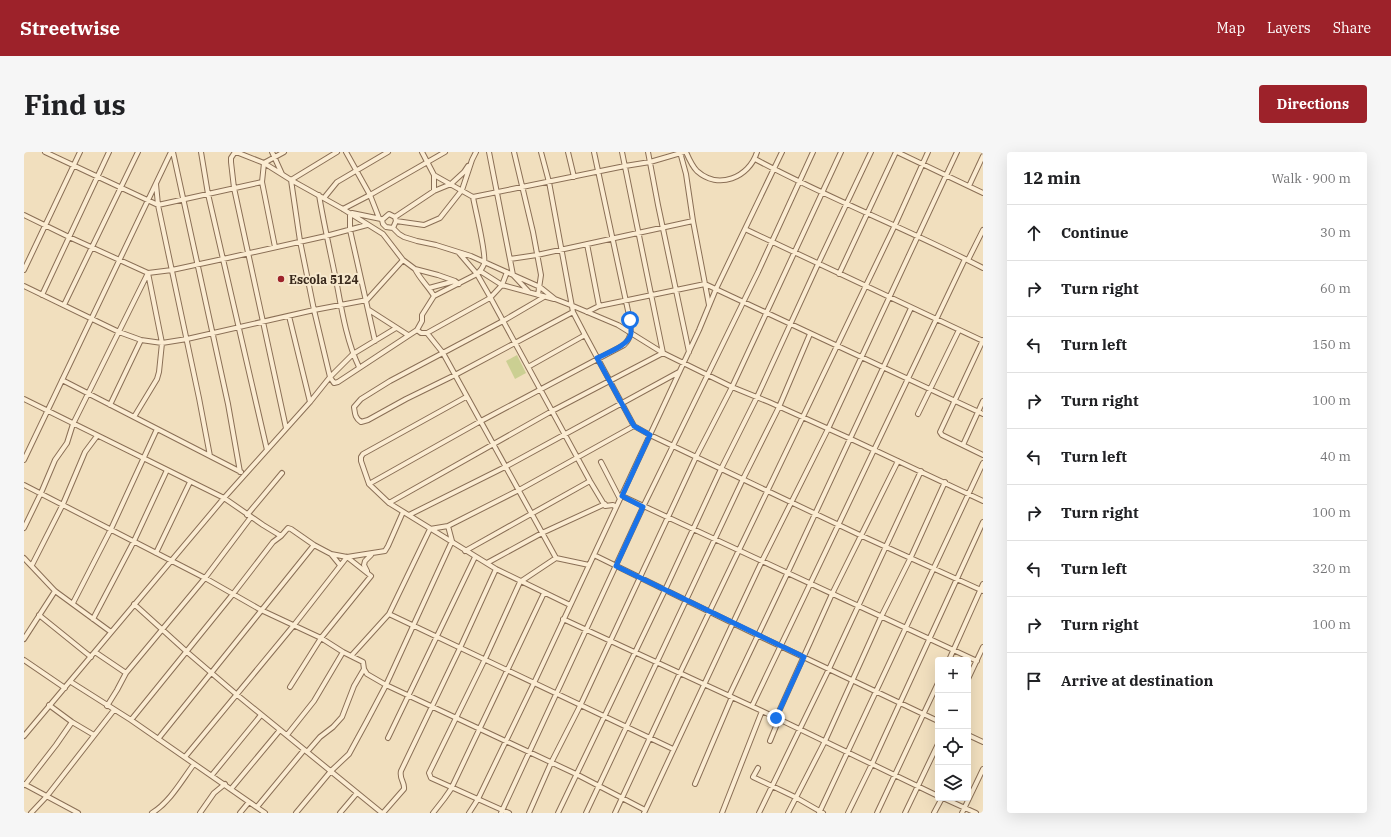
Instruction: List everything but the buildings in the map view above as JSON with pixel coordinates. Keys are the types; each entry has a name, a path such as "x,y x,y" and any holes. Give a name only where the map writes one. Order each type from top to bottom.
{"street":[{"path":"45,152 50,153 97,177 158,205 262,182"},
{"path":"24,270 80,152"},
{"path":"42,295 108,152"},
{"path":"64,305 138,152"},
{"path":"24,460 156,182 172,152"},
{"path":"172,152 184,200 228,404 240,472"},
{"path":"201,152 208,194 267,450"},
{"path":"286,428 234,188 231,158 235,152 264,163 291,180 343,208 383,234 403,260 415,269 457,282"},
{"path":"272,152 282,174"},
{"path":"264,163 284,152"},
{"path":"291,180 337,152"},
{"path":"346,152 370,195 383,224 386,227 393,228 398,234 404,237 471,256 540,287 555,299"},
{"path":"324,198 337,182 355,170 388,152"},
{"path":"422,152 434,174 473,197 650,162 683,152"},
{"path":"343,208 370,195 445,152"},
{"path":"393,228 396,219 434,191 451,184 464,172 476,152"},
{"path":"489,152 504,237 513,275 528,292"},
{"path":"514,152 541,275 538,295"},
{"path":"541,152 549,182 573,312 634,426 743,480 982,591"},
{"path":"568,152 574,177"},
{"path":"369,484 481,421 624,345 628,341 631,334 630,320 594,152"},
{"path":"622,152 663,354"},
{"path":"648,152 689,352"},
{"path":"683,152 697,171 707,177 718,180 729,180 740,176 755,159 757,152"},
{"path":"683,152 692,221 709,305"},
{"path":"469,813 478,799 534,683 680,372 716,289 782,152"},
{"path":"502,811 643,507 813,152"},
{"path":"530,813 551,763 581,704 696,457 732,387 841,152"},
{"path":"558,813 665,590 721,469 757,397 871,152"},
{"path":"839,274 897,152 983,192"},
{"path":"615,813 680,673 895,225 928,152"},
{"path":"24,485 171,560 261,610 321,638 343,652 363,662 364,669 367,674 386,684 576,774 645,811 762,560 828,429 860,357 957,152"},
{"path":"969,186 983,156"},
{"path":"755,159 799,182 895,225 983,268"},
{"path":"350,213 381,219 389,214 396,219 424,225 434,222 443,214 462,190 472,160"},
{"path":"264,163 262,182 275,247"},
{"path":"434,174 434,191"},
{"path":"291,180 300,241 314,310 330,377 334,383 417,330 422,321 422,315 434,296 457,282 478,273 485,262 473,197"},
{"path":"156,182 158,205 187,339 210,456"},
{"path":"319,195 326,236 352,354 360,367"},
{"path":"350,213 350,230 367,300 375,341"},
{"path":"24,215 92,248 148,272 172,270 224,259 326,236 367,225"},
{"path":"510,259 537,255 692,221"},
{"path":"745,229 888,298 983,341 940,432 942,435 983,454"},
{"path":"752,706 936,319 983,230"},
{"path":"587,244 599,306"},
{"path":"459,252 478,273 490,298 590,481 606,506 613,505 616,507"},
{"path":"24,286 119,332 141,340 162,343 187,339 341,304 367,300 403,260"},
{"path":"415,269 418,276 434,296"},
{"path":"24,528 55,460 67,444 73,424 148,272"},
{"path":"134,417 157,379 162,343 148,272"},
{"path":"417,330 421,334 427,333 490,298 502,285 507,272"},
{"path":"478,273 502,285 555,299 618,325 663,354 732,387 945,482 983,501"},
{"path":"429,288 457,282"},
{"path":"586,312 599,306 705,284 983,414"},
{"path":"544,296 503,321 390,381 361,399 354,407 357,420 364,422 455,376 573,312"},
{"path":"695,784 730,696 757,635 851,439 911,308"},
{"path":"368,310 408,336"},
{"path":"289,316 310,402"},
{"path":"24,736 71,682 171,560 245,474 310,402 330,377 352,354 396,328"},
{"path":"918,414 959,330"},
{"path":"427,333 443,353 556,558"},
{"path":"586,813 779,407 810,334"},
{"path":"528,367 585,335"},
{"path":"110,405 141,340"},
{"path":"389,502 552,411 663,354"},
{"path":"409,515 505,467 680,372"},
{"path":"62,380 245,474"},
{"path":"466,397 363,454 361,461 369,484 403,512 452,541 475,557 520,582 570,605"},
{"path":"24,399 224,498 247,515 281,536"},
{"path":"963,445 983,401"},
{"path":"430,529 448,526 519,490 634,426"},
{"path":"73,603 111,529 157,429"},
{"path":"32,565 63,504 86,452 97,436"},
{"path":"770,740 777,719 832,594 898,461"},
{"path":"601,462 621,497 788,572 858,607 976,661"},
{"path":"758,768 753,776 795,797 820,812 983,463"},
{"path":"93,619 134,541 167,470"},
{"path":"759,813 830,669 921,471"},
{"path":"247,515 282,473"},
{"path":"465,550 590,481"},
{"path":"156,553 190,482"},
{"path":"788,813 825,741 881,617 911,557 945,482"},
{"path":"487,563 542,533 605,504"},
{"path":"371,576 365,569 364,561 372,554 382,552 387,549 403,512"},
{"path":"107,706 126,673 205,578 251,517"},
{"path":"848,813 983,522"},
{"path":"296,813 331,771 348,754 368,721 452,541 448,526"},
{"path":"131,720 187,652 273,542 288,528 331,554 347,557 382,552"},
{"path":"352,656 389,614 430,529"},
{"path":"158,739 314,545"},
{"path":"331,554 340,565"},
{"path":"594,555 875,692 935,720"},
{"path":"185,757 294,625 347,557"},
{"path":"347,557 371,576"},
{"path":"388,738 475,557"},
{"path":"24,558 55,591 111,632"},
{"path":"509,813 431,778 429,773 455,717 485,659 520,582 556,558 590,564"},
{"path":"134,604 236,694 383,813 404,789 404,784 400,778 401,771 433,706 496,569"},
{"path":"290,687 321,638 371,576"},
{"path":"950,657 982,591 983,584"},
{"path":"24,639 55,591"},
{"path":"433,813 444,800 451,787 544,593"},
{"path":"389,614 673,749"},
{"path":"39,615 91,657"},
{"path":"563,619 801,729 935,794"},
{"path":"971,672 983,647"},
{"path":"95,652 126,673"},
{"path":"287,735 314,701 343,652"},
{"path":"24,660 65,688"},
{"path":"257,807 306,751 342,717 354,686 364,669"},
{"path":"71,682 131,720 265,813"},
{"path":"877,813 935,689"},
{"path":"49,706 94,735"},
{"path":"31,813 47,796 114,710"},
{"path":"722,813 762,711"},
{"path":"212,775 262,715"},
{"path":"72,722 24,784 78,813"},
{"path":"231,788 280,730"},
{"path":"971,738 983,742"},
{"path":"905,813 935,750"},
{"path":"152,813 168,799 194,764"},
{"path":"962,813 983,769"},
{"path":"200,813 214,793 225,784"},
{"path":"340,813 357,793"},
{"path":"934,813 940,801"},
{"path":"949,801 976,813"},
{"path":"240,813 249,802"}],"green space":[{"path":"517,355 526,373 515,379 506,361"}],"place":[{"name":"Escola 5124","path":"281,279"}],"route":[{"path":"630,320 631,334 628,341 624,345 597,358 634,426 650,435 622,496 643,507 616,566 804,657 776,718"}]}
